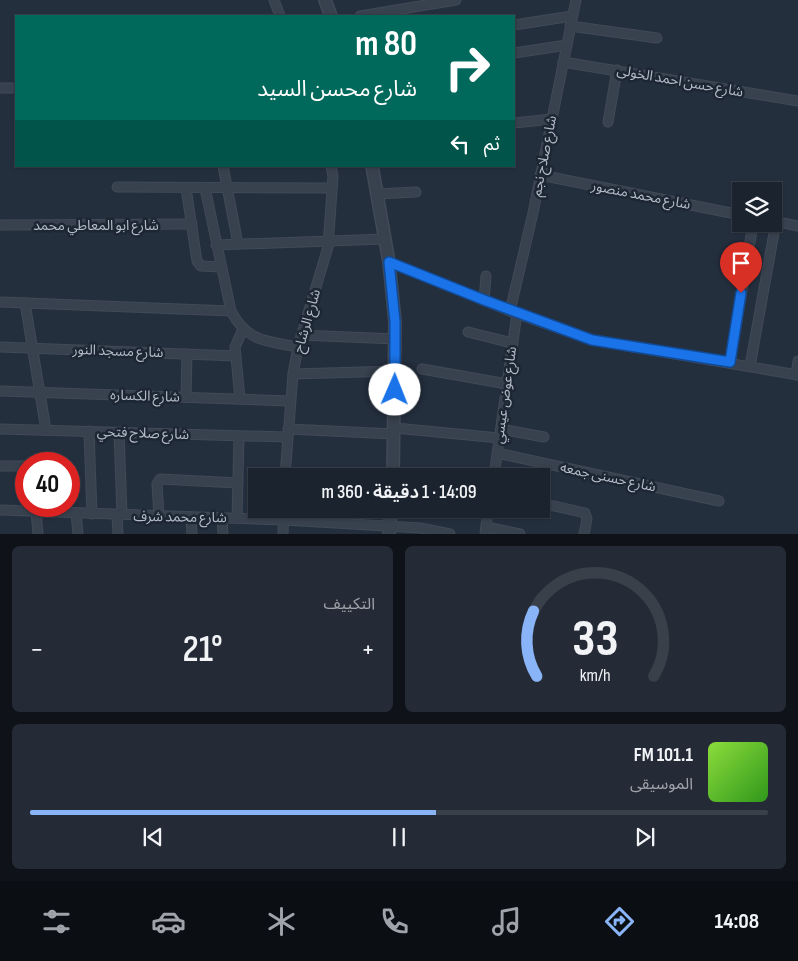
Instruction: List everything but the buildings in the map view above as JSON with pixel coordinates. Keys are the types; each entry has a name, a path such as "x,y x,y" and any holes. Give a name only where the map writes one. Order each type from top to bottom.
{"street":[{"path":"274,0 280,15"},
{"path":"325,0 331,15"},
{"path":"366,15 456,0"},
{"name":"شارع صلاح نجم","path":"514,312 576,0"},
{"path":"515,25 572,16"},
{"path":"570,26 657,38"},
{"path":"515,53 567,45"},
{"name":"شارع حسن احمد الخولى","path":"563,62 798,101"},
{"path":"608,122 617,70"},
{"path":"0,88 15,88"},
{"path":"515,123 552,119"},
{"path":"223,167 238,244"},
{"name":"شارع الرشاح","path":"285,468 290,400 298,347 329,242 332,188 331,167"},
{"path":"372,167 389,262 395,339 393,468"},
{"name":"شارع محمد منصور","path":"540,175 732,213"},
{"path":"117,187 332,188"},
{"path":"186,188 198,263 201,266 221,267"},
{"path":"205,188 231,311 243,329 256,338 298,347"},
{"path":"377,194 416,192"},
{"path":"782,223 798,226"},
{"name":"شارع ابو المعاطي محمد","path":"0,225 192,224"},
{"path":"730,362 752,232"},
{"path":"750,366 773,232"},
{"path":"216,245 329,242 385,238"},
{"path":"389,262 514,312 592,340 730,362 797,375 798,362"},
{"path":"484,300 486,276"},
{"path":"0,302 231,311"},
{"path":"25,303 46,430"},
{"name":"شارع عوض عيسي","path":"495,468 512,343 514,312"},
{"path":"240,399 236,344 243,329"},
{"path":"468,332 512,343"},
{"path":"301,335 395,339"},
{"name":"شارع مسجد النور","path":"0,347 236,356"},
{"path":"186,397 187,354"},
{"path":"422,369 507,384"},
{"path":"293,374 395,371"},
{"name":"شارع الكساره","path":"0,391 290,400"},
{"name":"شارع صلاح فتحي","path":"0,429 238,436 394,431 500,433 544,437"},
{"path":"89,431 92,514"},
{"path":"118,432 118,534"},
{"path":"237,518 238,436"},
{"name":"شارع حسنى جمعه","path":"497,453 719,501"},
{"path":"0,466 15,466"},
{"path":"159,516 157,484 160,479 238,483"},
{"path":"550,505 585,513 587,519 584,534"},
{"name":"شارع محمد شرف","path":"0,510 15,510"},
{"name":"شارع محمد شرف","path":"80,513 284,520 389,530 449,533"},
{"path":"37,517 38,534"},
{"path":"76,517 78,534"},
{"path":"191,517 192,534"},
{"path":"222,517 223,534"},
{"path":"283,534 284,520"},
{"path":"485,530 520,534"}],"route":[{"path":"395,390 395,322 389,262 572,334 592,340 613,345 730,362 741,293"}]}
